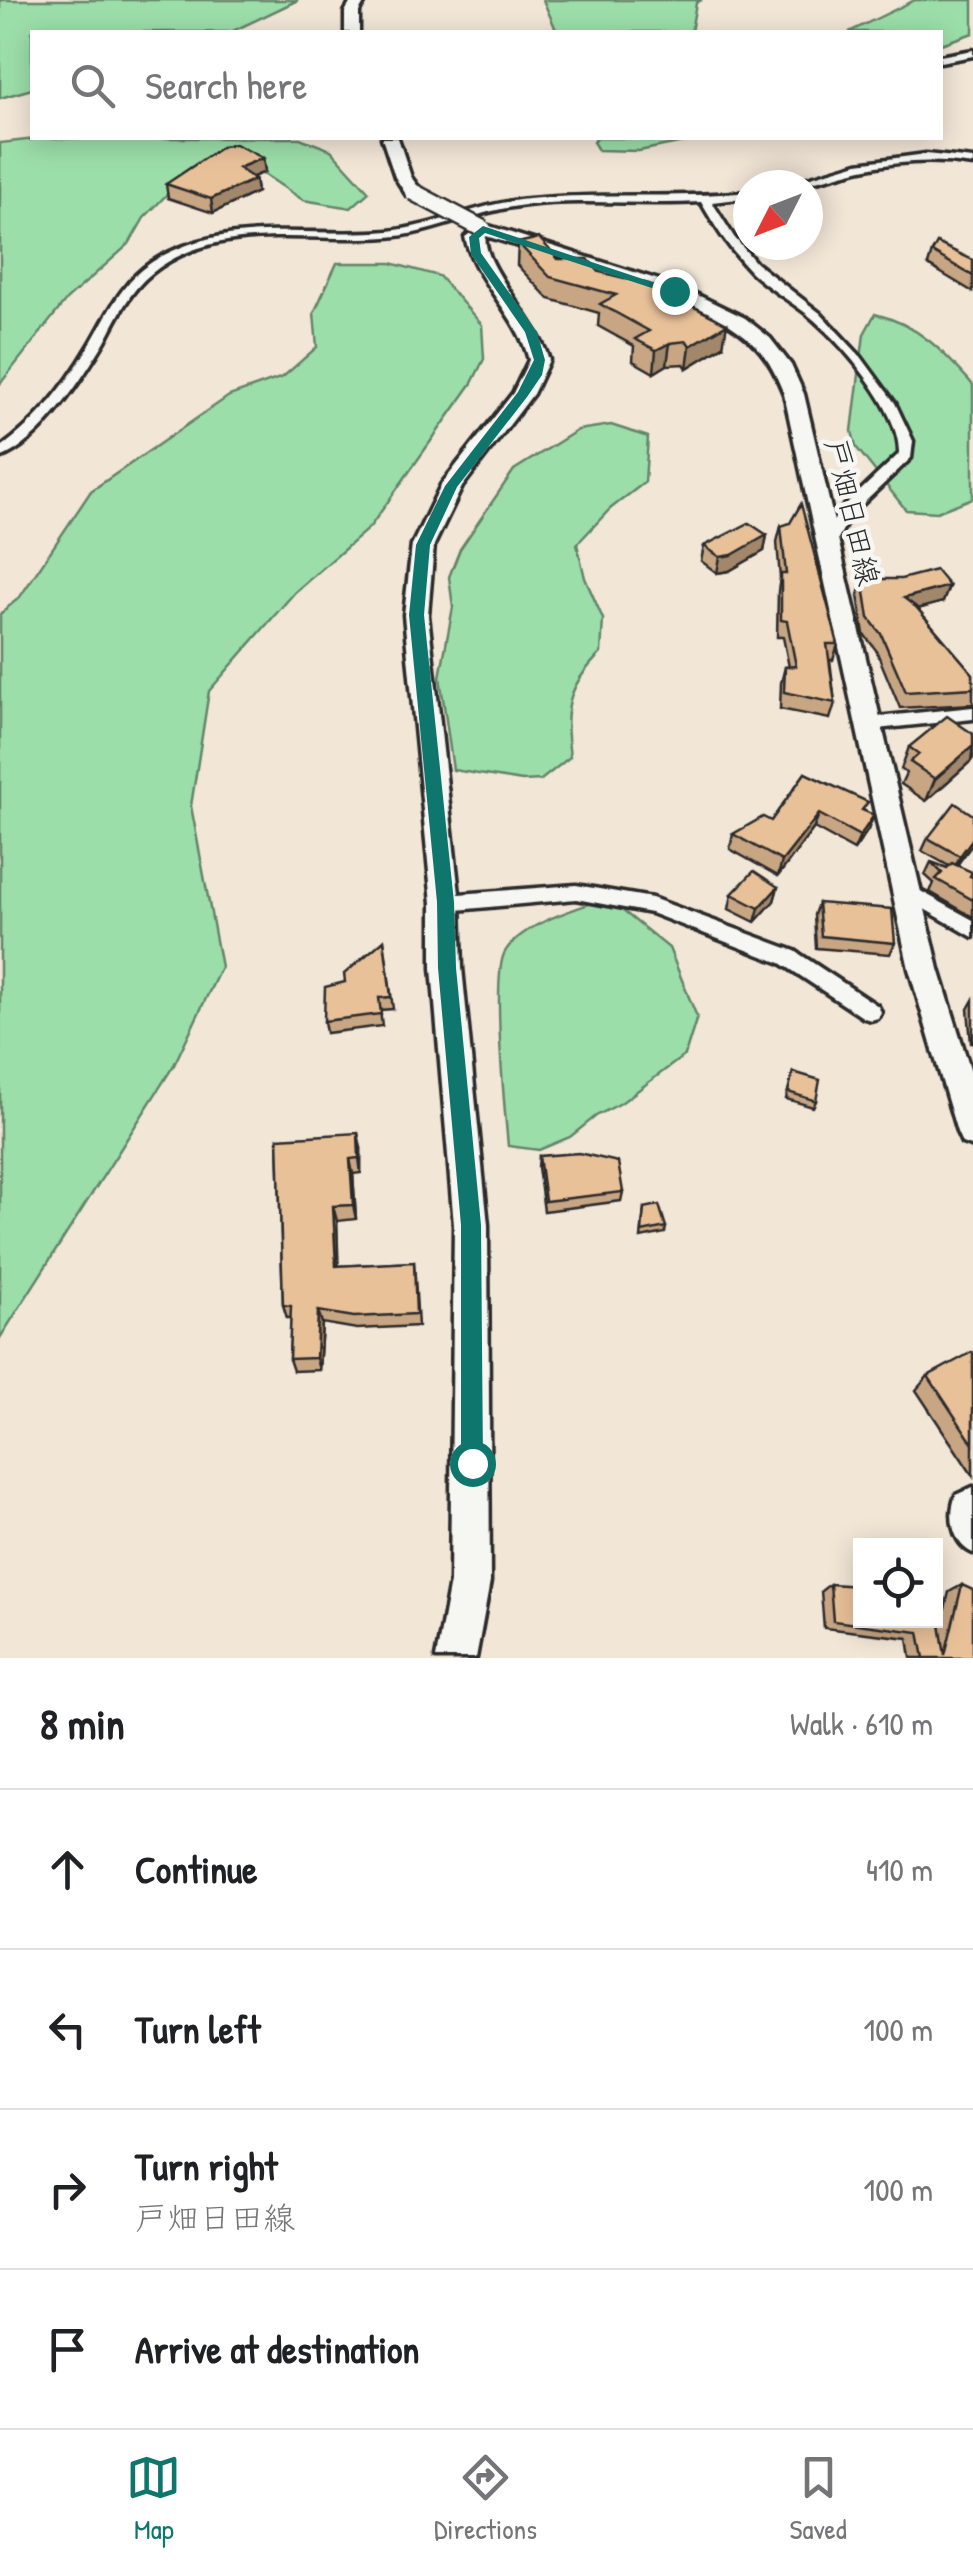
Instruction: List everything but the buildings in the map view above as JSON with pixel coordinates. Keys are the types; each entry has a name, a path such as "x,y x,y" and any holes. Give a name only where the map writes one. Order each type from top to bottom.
{"main road":[{"path":"352,30 352,12 359,0"},
{"name":"戸畑日田線","path":"391,140 403,177 413,192 452,216 674,291 738,322 763,342 784,369 794,394 924,969 973,1132"},
{"path":"456,1658 470,1582 471,1225 447,968 446,902 416,615 423,545 452,486 523,394 536,375 540,360 531,332 476,254 474,237 483,229"}],"street":[{"path":"943,58 973,53"},
{"path":"823,176 896,157 934,156 973,162"},
{"path":"0,454 24,439 56,398 97,343 134,281 186,248 238,235 338,236 416,230 484,207 530,202 733,197"},
{"path":"705,200 732,245 751,265 840,340 904,428 909,448 906,455 844,514 828,545"},
{"path":"866,724 973,714"},
{"path":"905,889 973,930"},
{"path":"446,902 576,892 652,906 788,957 871,1012"},
{"path":"973,1499 966,1504 967,1533 973,1541"}],"green space":[{"path":"0,0 298,0 235,30 30,30 30,90 0,98"},
{"path":"543,0 702,0 696,3 691,30 556,30"},
{"path":"915,0 973,0 973,33 943,43 943,30 853,30"},
{"path":"30,140 305,140 331,150 369,192 351,208 303,200 265,175 230,165 177,184 144,218 129,244 67,299 0,384 0,143"},
{"path":"693,140 639,151 598,150 593,142"},
{"path":"337,263 391,263 439,276 482,325 484,359 472,383 370,527 295,592 209,691 191,806 221,967 174,1065 0,1338 0,614 20,597 91,491 229,396 283,377 317,347 314,313"},
{"path":"875,314 918,332 973,385 973,498 937,512 906,510 856,447 852,431 864,334"},
{"path":"611,425 648,437 645,482 610,509 577,544 585,578 603,619 601,653 581,677 570,700 570,757 541,780 522,781 453,770 440,677 453,607 449,577 460,549 514,470 578,430"},
{"path":"607,898 669,948 697,1017 685,1055 570,1137 539,1150 508,1146 499,1014 505,952 537,925"}],"route":[{"path":"472,1463 471,1225 447,968 446,902 416,615 423,545 452,486 523,394 536,375 540,360 531,332 476,254 474,237 483,229 674,291"}]}
